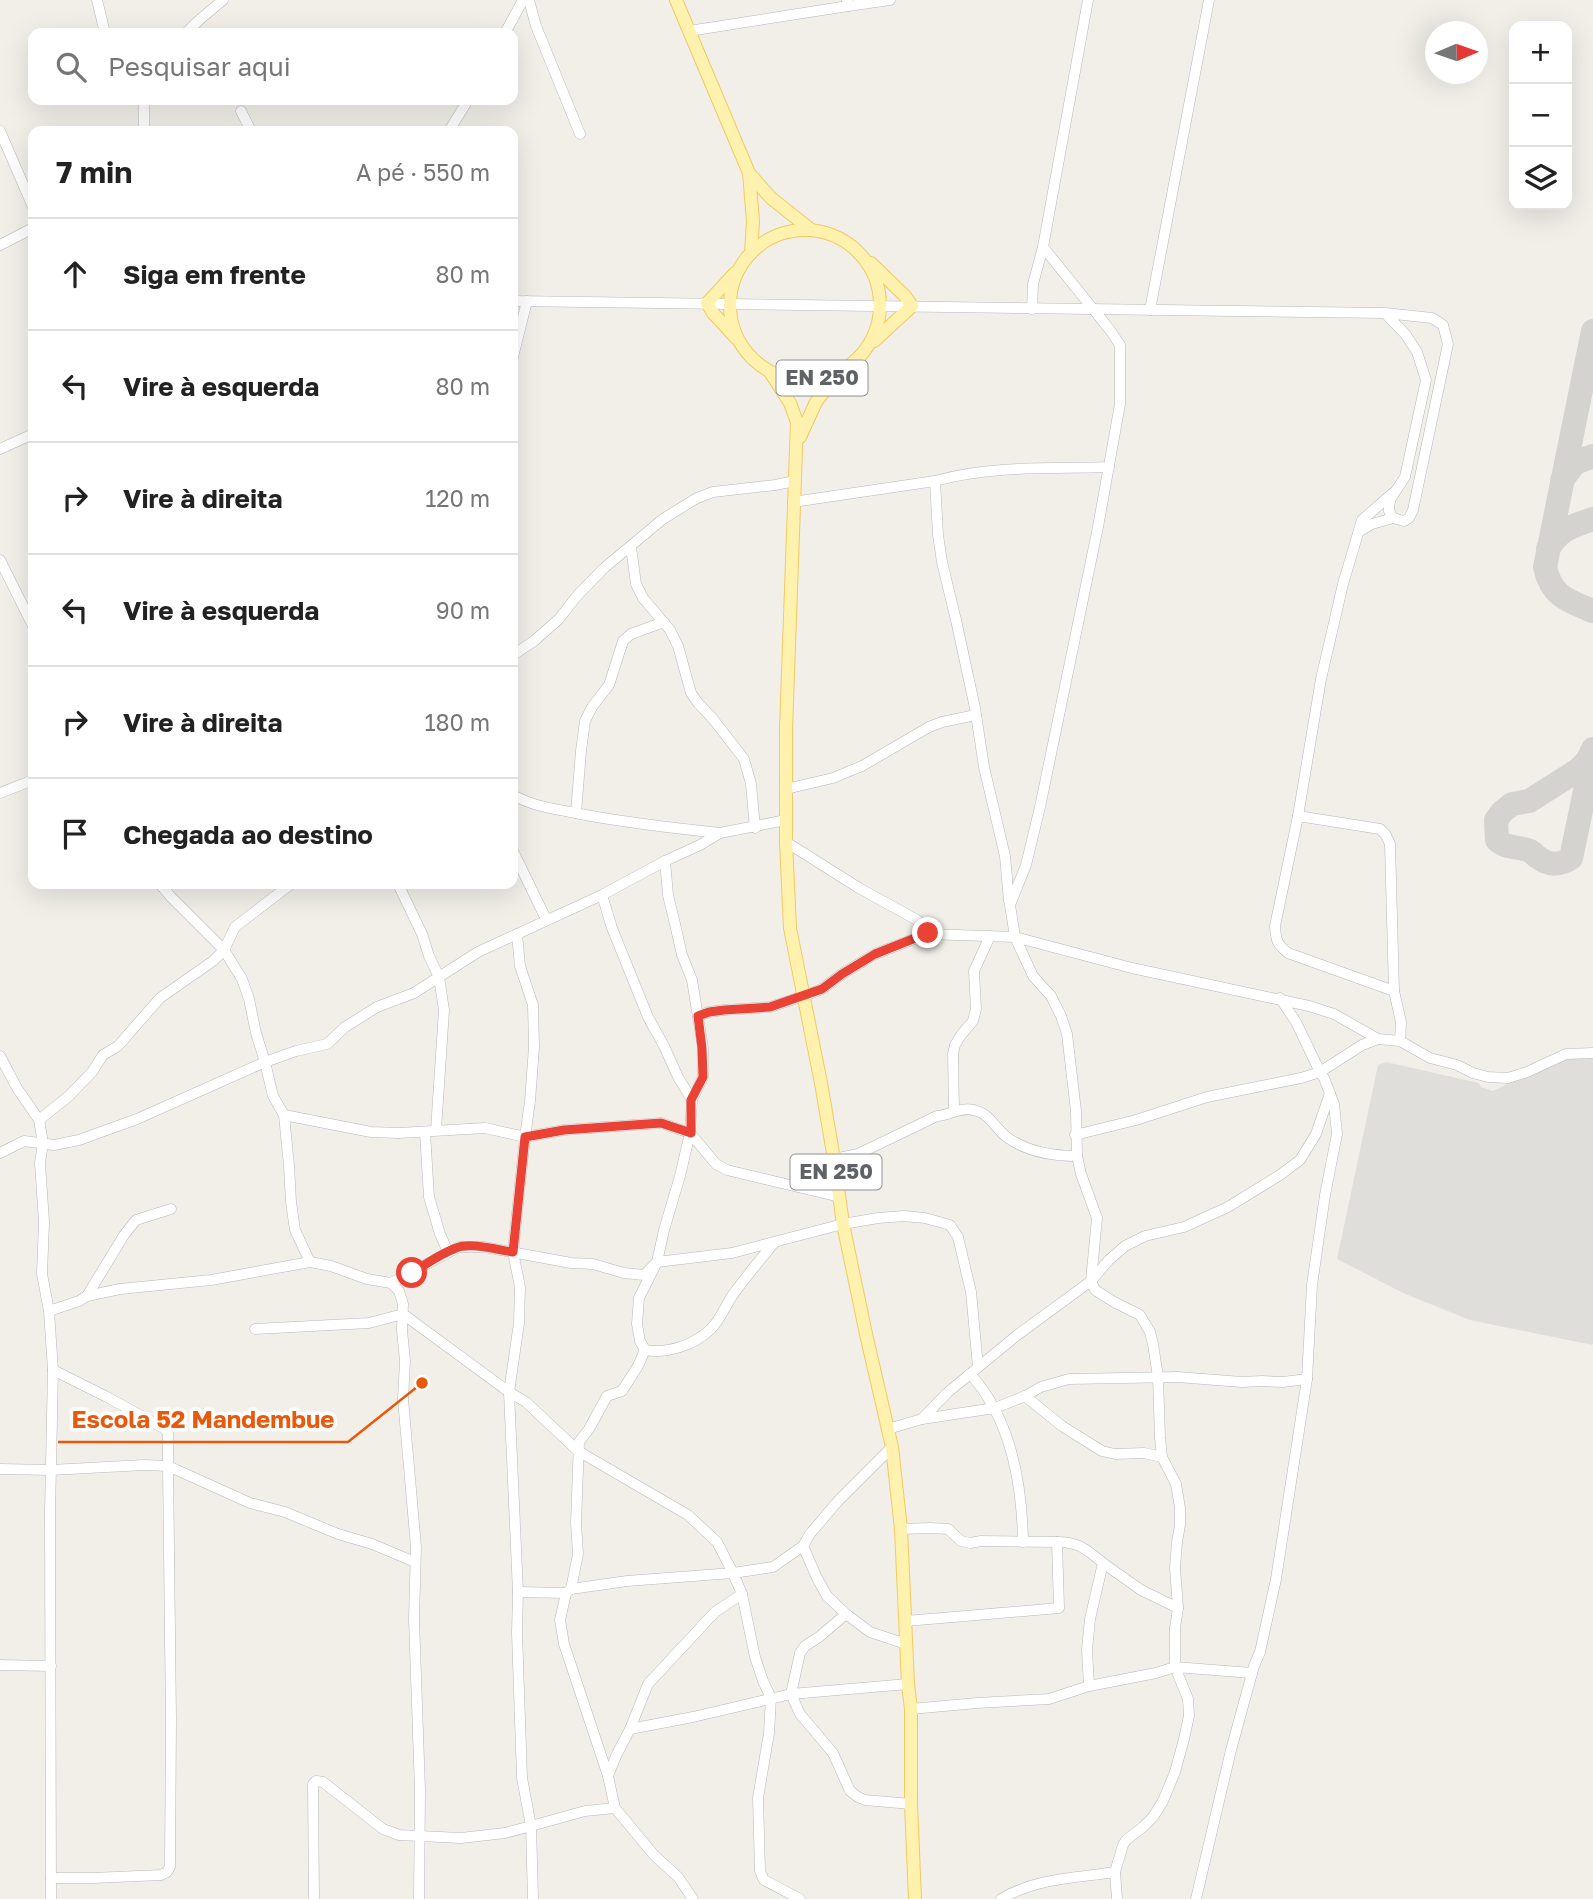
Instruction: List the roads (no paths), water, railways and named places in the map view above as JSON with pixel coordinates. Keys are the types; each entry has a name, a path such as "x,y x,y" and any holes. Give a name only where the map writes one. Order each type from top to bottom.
{"main road":[{"name":"EN 250","path":"676,0 749,173 753,222 751,253"},
{"name":"EN 250","path":"749,173 771,198 810,229"},
{"name":"EN 250","path":"810,229 829,233 846,241 860,253 872,269 881,306 877,327 869,346 855,362 837,374 815,380 792,380 770,372 754,360 741,344 733,325 730,304 740,268 751,253 768,239 788,231 810,229"},
{"path":"860,253 900,290 912,306 869,346"},
{"path":"740,268 707,303 741,344"},
{"name":"EN 250","path":"770,372 790,402 797,422 786,730 786,842 790,928 834,1158 843,1224 892,1447 901,1529 911,1709 915,1899"},
{"name":"EN 250","path":"797,444 816,402 837,374"}],"street":[{"path":"97,0 105,28"},
{"path":"191,28 223,0"},
{"path":"508,28 523,0"},
{"path":"529,0 536,26 580,134"},
{"path":"689,31 847,3 891,0"},
{"path":"1032,309 1033,284 1043,247 1088,0"},
{"path":"1150,310 1209,0"},
{"path":"144,105 144,126"},
{"path":"452,126 465,105"},
{"path":"241,111 248,126"},
{"path":"0,131 28,195"},
{"path":"0,245 28,231"},
{"path":"1010,905 1026,865 1040,807 1110,467 1120,404 1120,345 1043,247"},
{"path":"518,301 1385,313 1432,318 1443,325 1448,344 1413,510 1404,521 1394,518 1372,524 1360,531"},
{"path":"518,337 527,301"},
{"path":"1385,313 1406,335 1416,352 1426,380 1405,477 1391,498 1389,506 1394,518"},
{"path":"0,449 28,436"},
{"path":"793,502 935,481 984,470 1110,467"},
{"path":"518,652 559,619 604,568 663,520 697,498 713,492 795,481"},
{"path":"935,481 942,562 1005,856 1015,937 1033,976 1051,996 1067,1034 1076,1111 1077,1156 1097,1218 1091,1281 1096,1290 1140,1315 1150,1332 1158,1377 1162,1457 1176,1484 1180,1507 1175,1568 1178,1608 1175,1667 1188,1699 1189,1717 1175,1772 1164,1801 1153,1817 1126,1840 1115,1872 1117,1899"},
{"path":"1394,991 1288,953 1276,940 1275,926 1298,816 1321,679 1343,584 1365,517 1396,491"},
{"path":"631,547 636,584 678,646 691,692 744,759 751,784 755,828"},
{"path":"0,560 28,616"},
{"path":"576,813 585,721 609,685 624,642 631,634 664,622"},
{"path":"786,789 833,779 862,766 929,727 976,715"},
{"path":"0,793 28,782"},
{"path":"518,797 540,806 626,823 720,833 786,820"},
{"path":"1298,816 1380,829 1391,844 1394,991 1401,1022 1400,1041"},
{"path":"0,1153 24,1141 54,1145 79,1140 137,1119 265,1062 327,1044 345,1027 377,1007 414,993 478,952 602,895 720,833"},
{"path":"786,842 859,888 917,920 928,933"},
{"path":"518,861 546,919"},
{"path":"645,1350 640,1341 637,1324 639,1298 657,1262 691,1133 691,1100 703,1077 702,1048 692,980 682,955 668,895 665,861"},
{"path":"164,889 224,950 242,979 273,1096 284,1115 295,1230 310,1262"},
{"path":"38,1121 69,1096 92,1072 103,1055 118,1046 160,998 213,961 224,950 235,927 284,889"},
{"path":"400,889 439,977 443,1010 436,1130"},
{"path":"602,895 612,928 649,1017 691,1100"},
{"path":"698,1016 724,1010 770,1007 804,996 822,989 875,954 928,933 1015,937 1132,968 1280,998 1334,1014 1378,1039 1400,1041 1430,1058 1488,1077 1508,1078 1566,1054 1593,1053"},
{"path":"517,934 520,966 533,1005 534,1046 513,1252 520,1287 519,1323 509,1392 518,1592 522,1778 531,1826 533,1899"},
{"path":"954,1110 953,1054 961,1035 973,1021 976,1009 974,971 990,936"},
{"path":"1196,1899 1252,1673 1260,1652 1276,1579 1307,1379 1312,1285 1337,1134 1334,1104 1324,1078 1296,1022 1280,998"},
{"path":"1075,1135 1136,1120 1207,1097 1320,1072 1362,1045 1378,1039"},
{"path":"0,1056 38,1121 43,1143 40,1163 44,1222 42,1274 49,1311 53,1370 51,1899"},
{"path":"922,1419 978,1367 1049,1310 1091,1281 1125,1246 1145,1236 1184,1227 1227,1207 1300,1160 1316,1134 1330,1093"},
{"path":"834,1158 858,1154 954,1110 973,1110 987,1115 1006,1137 1042,1153 1077,1156"},
{"path":"284,1115 371,1132 485,1128 525,1137 564,1130 661,1123 691,1133 716,1164 727,1171 840,1197"},
{"path":"425,1132 429,1197 440,1234 449,1252"},
{"path":"87,1296 136,1220 171,1209"},
{"path":"49,1311 87,1296 120,1289 211,1280 310,1262 331,1266 367,1279 391,1283 459,1247 484,1247 644,1275 657,1262 732,1253 843,1224 904,1216 950,1225 958,1237 971,1292 978,1367"},
{"path":"645,1350 669,1351 694,1340 710,1329 773,1243"},
{"path":"391,1283 399,1291 403,1314 403,1399 416,1546 415,1643 420,1779 418,1899"},
{"path":"403,1314 526,1402 578,1451 688,1515 717,1542 742,1594 755,1657 771,1698 769,1732 758,1798 758,1864 764,1880 800,1899"},
{"path":"255,1329 369,1323 403,1314"},
{"path":"645,1350 622,1391 607,1395 579,1442 576,1522 578,1554 560,1620 564,1644 608,1776 615,1808 653,1855 678,1877 694,1899"},
{"path":"51,1878 162,1875 167,1872 170,1867 171,1720 168,1434 165,1429 53,1370"},
{"path":"970,1374 995,1408 1017,1475 1023,1542"},
{"path":"888,1429 922,1419 995,1408 1041,1387 1069,1379 1177,1377 1283,1382 1307,1379"},
{"path":"1025,1396 1062,1426 1102,1451 1115,1454 1144,1453 1162,1457"},
{"path":"518,1592 569,1591 627,1581 733,1573 773,1567 803,1546 838,1501 892,1447"},
{"path":"0,1469 168,1466 250,1503 285,1512 338,1535 372,1544 415,1562"},
{"path":"901,1529 948,1529 961,1541 970,1543 1075,1543 1141,1590 1178,1608"},
{"path":"906,1621 1059,1608 1057,1542"},
{"path":"803,1546 827,1596 870,1632 906,1644"},
{"path":"1089,1686 1087,1650 1090,1619 1103,1563"},
{"path":"608,1776 648,1684 715,1612 742,1594"},
{"path":"846,1614 805,1646 800,1653 791,1694 800,1714 833,1753 850,1791 865,1800 911,1804"},
{"path":"0,1665 51,1666"},
{"path":"911,1709 1049,1699 1089,1686 1175,1667 1252,1673"},
{"path":"630,1728 726,1710 791,1694 908,1684"},
{"path":"314,1899 313,1784 316,1781 323,1782 383,1829 399,1835 461,1838 505,1833 585,1811 615,1808"},
{"path":"1001,1899 1045,1881 1115,1872"}],"place":[{"name":"Escola 52 Mandembue","path":"422,1383"}]}
